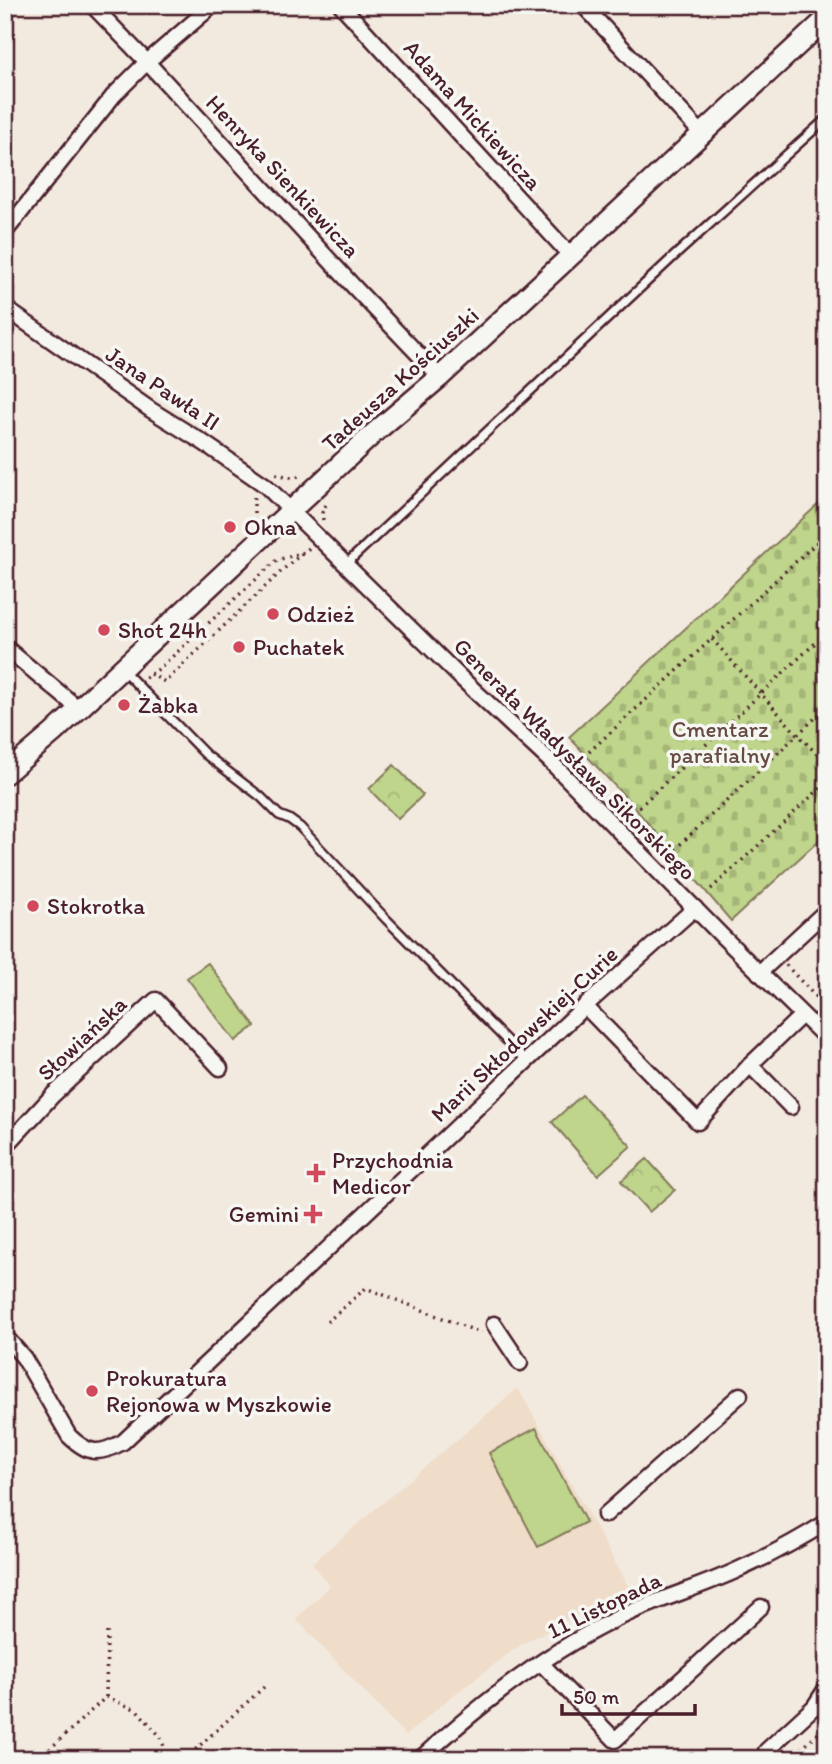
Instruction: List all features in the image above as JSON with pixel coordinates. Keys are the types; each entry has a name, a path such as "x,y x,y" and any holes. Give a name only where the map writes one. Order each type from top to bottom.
{"main road":[{"name":"Tadeusza Kościuszki","path":"5,774 53,733 374,433 440,377 827,18"}],"street":[{"name":"Henryka Sienkiewicza","path":"92,5 440,377"},
{"path":"5,232 114,94 213,5"},
{"name":"Adama Mickiewicza","path":"341,5 571,256"},
{"path":"583,5 702,134"},
{"name":"Jana Pawła II","path":"5,307 151,410 265,485 291,512"},
{"name":"Generała Władysława Sikorskiego","path":"291,512 550,761 827,1039"},
{"path":"5,647 79,709"},
{"name":"Marii Skłodowskiej-Curie","path":"5,1336 24,1358 69,1436 88,1451 97,1452 123,1442 585,1006 695,908"},
{"path":"759,973 827,910"},
{"name":"Słowiańska","path":"5,1147 53,1095 156,1000 220,1068"},
{"path":"585,1006 698,1122 750,1065 802,1015"},
{"path":"750,1065 791,1107"},
{"path":"488,1329 520,1363"},
{"path":"605,1515 740,1395"},
{"name":"11 Listopada","path":"420,1759 473,1712 541,1663 585,1636 629,1613 735,1571 827,1522"},
{"path":"541,1663 615,1740 761,1608"},
{"path":"766,1751 814,1707 827,1687"}],"lane":[{"path":"345,565 827,118"},
{"path":"122,668 205,754 261,797 279,815 300,827 527,1062"}],"path":[{"path":"252,524 255,514 253,498 276,474 290,477 306,475"},
{"path":"589,752 827,533"},
{"path":"150,674 164,682 305,552"},
{"path":"639,807 827,632"},
{"path":"712,639 827,764"},
{"path":"673,851 827,707"},
{"path":"712,889 827,782"},
{"path":"778,956 827,1009"},
{"path":"327,1322 366,1288 488,1329"},
{"path":"39,1759 106,1697 107,1632"},
{"path":"185,1759 264,1686"},
{"path":"106,1697 137,1710 160,1736 169,1759"},
{"path":"791,1759 827,1726"}],"shaded area":[{"path":"518,1388 629,1587 519,1646 447,1700 406,1736 296,1619 330,1586 312,1563"}],"green space":[{"name":"Cmentarz parafialny","path":"827,496 827,833 731,921 628,800 569,737"},
{"path":"394,765 423,795 398,819 369,789"},
{"path":"208,963 255,1026 235,1041 187,978"},
{"path":"582,1095 631,1146 598,1175 552,1122"},
{"path":"647,1159 675,1190 649,1212 621,1181"},
{"path":"536,1428 586,1522 538,1547 489,1453"}],"place":[{"name":"Okna","path":"230,527"},
{"name":"Odzież","path":"273,614"},
{"name":"Shot 24h","path":"104,630"},
{"name":"Puchatek","path":"239,647"},
{"name":"Żabka","path":"124,705"},
{"name":"Stokrotka","path":"33,906"},
{"name":"Przychodnia Medicor","path":"316,1173"},
{"name":"Gemini","path":"313,1214"},
{"name":"Prokuratura Rejonowa w Myszkowie","path":"92,1391"}]}
